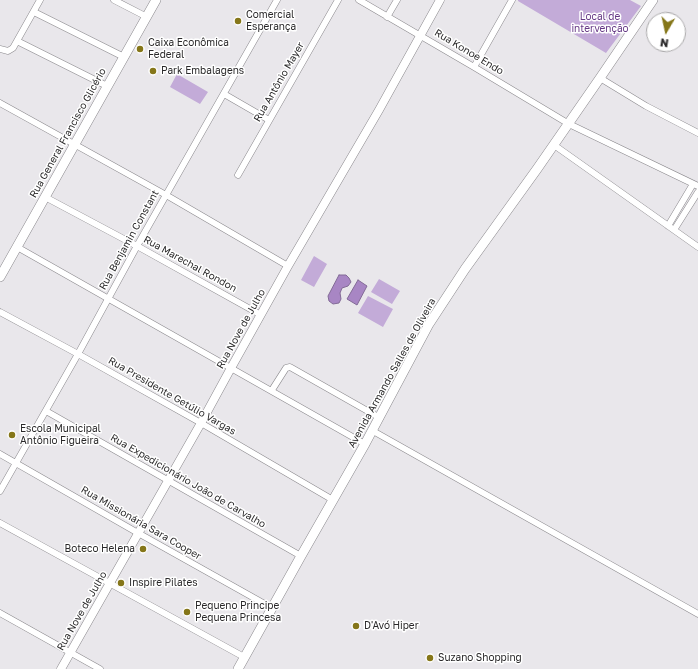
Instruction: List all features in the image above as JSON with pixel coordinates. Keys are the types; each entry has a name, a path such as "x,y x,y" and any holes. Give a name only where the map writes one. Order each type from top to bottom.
{"main road":[{"name":"Rua General Francisco Glicério","path":"0,277 3,263 17,247 156,0"},
{"name":"Avenida Armando Salles de Oliveira","path":"238,669 373,431 439,308 569,124 652,0"}],"street":[{"path":"0,49 11,50 13,48 40,0"},
{"path":"114,0 147,17"},
{"name":"Rua Benjamin Constant","path":"0,491 277,0"},
{"name":"Rua Antônio Mayer","path":"238,175 338,0"},
{"name":"Rua Konoe Endo","path":"358,0 569,124 697,186"},
{"path":"387,17 397,0"},
{"name":"Rua Nove de Julho","path":"61,669 201,424 288,266 421,36 440,0"},
{"path":"474,67 512,0"},
{"path":"34,12 124,57"},
{"path":"17,41 107,86"},
{"path":"600,78 646,106 698,133"},
{"path":"224,94 269,120"},
{"path":"0,103 166,195 288,266"},
{"path":"554,145 698,247"},
{"path":"671,228 697,186"},
{"path":"671,228 698,192"},
{"name":"Rua Marechal Rondon","path":"45,197 261,315"},
{"path":"17,247 365,444"},
{"name":"Rua Presidente Getúlio Vargas","path":"0,312 78,354 333,500"},
{"path":"272,390 286,368 290,367 380,418"},
{"name":"Rua Expedicionário João de Carvalho","path":"46,411 301,556"},
{"path":"373,431 698,614"},
{"name":"Rua Missionária Sara Cooper","path":"0,454 272,608"},
{"path":"0,523 244,657"},
{"path":"0,613 100,669"}],"green space":[{"name":"Local de intervenção","path":"518,0 630,0 641,6 606,53"},
{"path":"177,74 208,92 200,104 170,87"},
{"path":"314,256 327,264 314,287 301,280"},
{"path":"379,279 400,291 392,304 371,292"},
{"path":"368,296 393,309 383,327 358,313"}],"shaded area":[{"path":"339,275 346,275 351,282 348,286 342,288 339,303 333,304 329,301 328,296"},
{"path":"358,280 367,286 357,305 347,299"}],"place":[{"name":"Comercial Esperança","path":"238,21"},
{"name":"Caixa Econômica Federal","path":"140,49"},
{"name":"Park Embalagens","path":"153,71"},
{"name":"Escola Municipal Antônio Figueira","path":"12,435"},
{"name":"Boteco Helena","path":"143,549"},
{"name":"Inspire Pilates","path":"121,583"},
{"name":"Pequeno Principe Pequena Princesa","path":"187,612"},
{"name":"D'Avó Hiper","path":"356,626"},
{"name":"Suzano Shopping","path":"430,658"}]}
